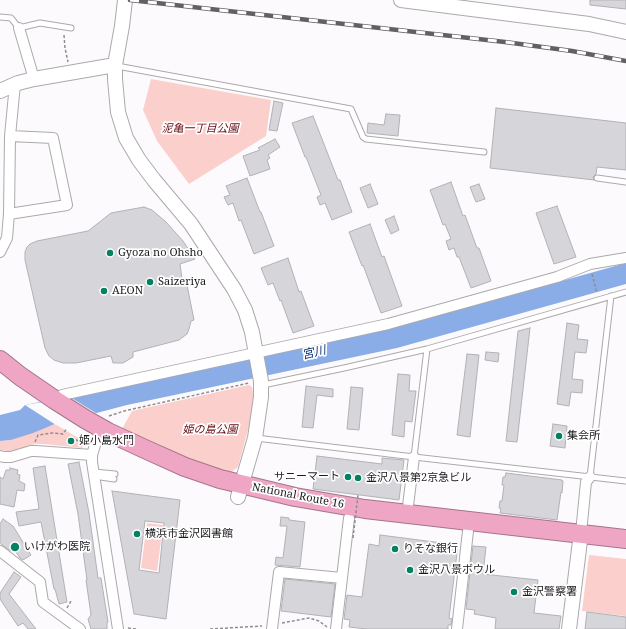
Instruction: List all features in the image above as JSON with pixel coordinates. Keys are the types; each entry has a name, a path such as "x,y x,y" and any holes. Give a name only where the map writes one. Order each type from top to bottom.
{"highway":[{"name":"National Route 16","path":"0,360 52,399 92,442 216,490 295,497 365,509 580,538 626,549"},
{"name":"National Route 16","path":"0,373 52,399"},
{"name":"National Route 16","path":"74,423 108,432 185,467 220,479 240,491 291,509 349,518 468,531 580,538 626,538"}],"street":[{"path":"125,0 115,66 115,86 118,112 126,138 139,160 154,180 191,224 234,289 245,310 252,332 261,382 261,397 255,438 240,491"},
{"path":"401,0 419,1 588,24 626,32"},
{"path":"19,28 34,79"},
{"path":"0,91 15,84 34,79 115,66"},
{"path":"0,252 7,238 9,214 10,136 15,84"},
{"path":"9,214 67,205 53,138 10,136"},
{"path":"52,399 388,324 557,277 590,264 626,258"},
{"path":"92,442 94,445 92,462 118,629"},
{"path":"0,456 11,457 31,451 92,455"},
{"path":"407,514 414,457"},
{"path":"569,629 586,482 590,477"},
{"path":"337,629 349,518"},
{"path":"457,629 468,531"},
{"path":"0,551 40,582 43,602 80,629"},
{"path":"272,629 279,572 342,578"}],"lane":[{"path":"0,17 11,18 19,28 40,23 71,28"},
{"path":"115,66 351,109 363,137 366,139 484,152"},
{"path":"597,178 626,182"},
{"path":"261,382 344,368 427,349 626,292"},
{"path":"590,477 611,296"},
{"path":"414,457 427,349"},
{"path":"255,438 626,481"},
{"path":"94,474 115,477"}],"path":[{"path":"64,27 65,48 71,72"},
{"path":"590,264 599,299"},
{"path":"107,417 124,411 261,382"},
{"path":"38,435 52,433 63,434 74,423"},
{"path":"67,444 75,439 92,442"},
{"path":"353,538 358,495"}],"green space":[{"name":"泥亀一丁目公園","path":"151,79 271,100 266,136 189,184 157,141 143,110"},
{"name":"姫の島公園","path":"249,385 252,387 254,398 253,411 238,467 230,473 183,458 122,429 132,411"},
{"path":"55,424 85,442 82,448 35,444 15,451 0,450 0,441 11,440"},
{"path":"147,523 163,525 157,571 141,568"},
{"path":"589,555 626,559 626,616 582,611"}],"water":[{"name":"宮川","path":"626,263 626,284 397,348 127,405 55,424 11,440 0,441 0,415 20,410 25,405 440,315"}],"pier":[{"path":"70,397 99,415 56,425 25,405"}],"building":[{"path":"590,0 626,0 626,9 590,5"},
{"path":"274,101 283,103 277,131 269,130"},
{"path":"496,108 626,123 626,170 597,167 596,174 593,177 594,180 490,168"},
{"path":"386,114 400,115 398,136 367,133 368,123 384,125"},
{"path":"313,116 352,212 332,220 325,203 320,205 317,197 321,195 292,123"},
{"path":"275,139 280,147 268,155 270,158 267,160 270,169 250,176 243,156 260,150 258,148"},
{"path":"247,178 274,246 254,254 241,220 239,221 233,203 228,205 224,197 230,195 226,186"},
{"path":"451,182 463,216 465,215 491,281 471,288 454,248 449,250 446,241 451,239 445,224 443,225 430,190"},
{"path":"370,184 378,204 368,208 360,188"},
{"path":"479,184 485,199 476,202 470,187"},
{"path":"557,206 576,257 554,264 536,213"},
{"path":"144,207 152,210 166,222 183,241 195,259 180,264 183,286 187,285 194,320 191,321 187,334 179,340 133,352 133,357 123,363 113,363 111,356 76,363 63,363 54,360 49,356 45,348 25,260 25,252 27,247 37,241 88,231 111,213"},
{"path":"394,216 399,230 391,234 385,220"},
{"path":"370,224 382,257 384,256 402,306 381,313 349,232"},
{"path":"288,258 299,292 301,291 314,326 293,333 273,283 268,285 261,268"},
{"path":"567,323 579,325 577,339 588,340 586,353 575,352 572,379 583,380 582,393 571,392 569,406 557,404"},
{"path":"530,328 517,442 506,441 518,331"},
{"path":"486,352 499,353 498,362 485,360"},
{"path":"467,354 479,355 470,437 457,435"},
{"path":"398,374 410,375 409,391 416,391 412,422 405,421 404,437 392,435"},
{"path":"306,386 333,389 333,397 317,395 313,428 302,427"},
{"path":"351,387 363,388 359,430 347,429"},
{"name":"集会所","path":"553,424 567,426 565,448 550,446"},
{"name":"金沢八景第2京急ビル","path":"317,456 382,464 382,458 404,460 399,500 313,489"},
{"path":"79,462 89,513 98,578 101,578 108,622 107,629 91,629 88,619 91,615 87,580 78,514 68,464"},
{"path":"45,466 67,602 59,604 54,589 41,522 19,526 16,512 39,509 33,468"},
{"path":"10,468 18,470 17,474 20,475 19,481 25,484 24,491 17,490 14,507 0,504 0,477 3,479 6,470 10,470"},
{"path":"506,473 562,480 562,493 561,492 557,520 500,513 500,501 502,501 504,485 502,485 503,477 505,477"},
{"path":"112,491 180,500 166,619 134,614","holes":["145,521 164,523 159,573 139,570"]},
{"path":"281,517 289,518 289,520 305,522 300,567 275,565 276,557 283,558 287,526 280,526"},
{"name":"いけがわ医院","path":"3,519 13,526 31,555 23,560 14,549 11,551 0,542 0,524"},
{"name":"金沢八景ボウル","path":"380,535 458,545 449,618 452,619 451,625 448,625 448,629 367,629 349,627 350,620 344,619 347,595 362,597 369,544 379,546"},
{"path":"473,546 486,547 483,574 538,580 534,613 561,616 559,629 495,629 496,618 474,614 475,610 466,609"},
{"path":"14,572 21,577 9,594 36,629 28,629 23,623 18,626 0,599 0,593"},
{"path":"285,579 335,584 331,617 281,611"},
{"path":"587,612 626,617 626,629 585,629"}],"railway":[{"path":"130,0 505,42 572,51 626,61"}],"place":[{"name":"Gyoza no Ohsho","path":"110,253"},
{"name":"Saizeriya","path":"150,282"},
{"name":"AEON","path":"104,291"},
{"name":"集会所","path":"559,436"},
{"name":"姫小島水門","path":"71,441"},
{"name":"サニーマート","path":"348,477"},
{"name":"金沢八景第2京急ビル","path":"358,478"},
{"name":"横浜市金沢図書館","path":"137,534"},
{"name":"いけがわ医院","path":"15,547"},
{"name":"りそな銀行","path":"395,549"},
{"name":"金沢八景ボウル","path":"410,570"},
{"name":"金沢警察署","path":"514,592"}]}
